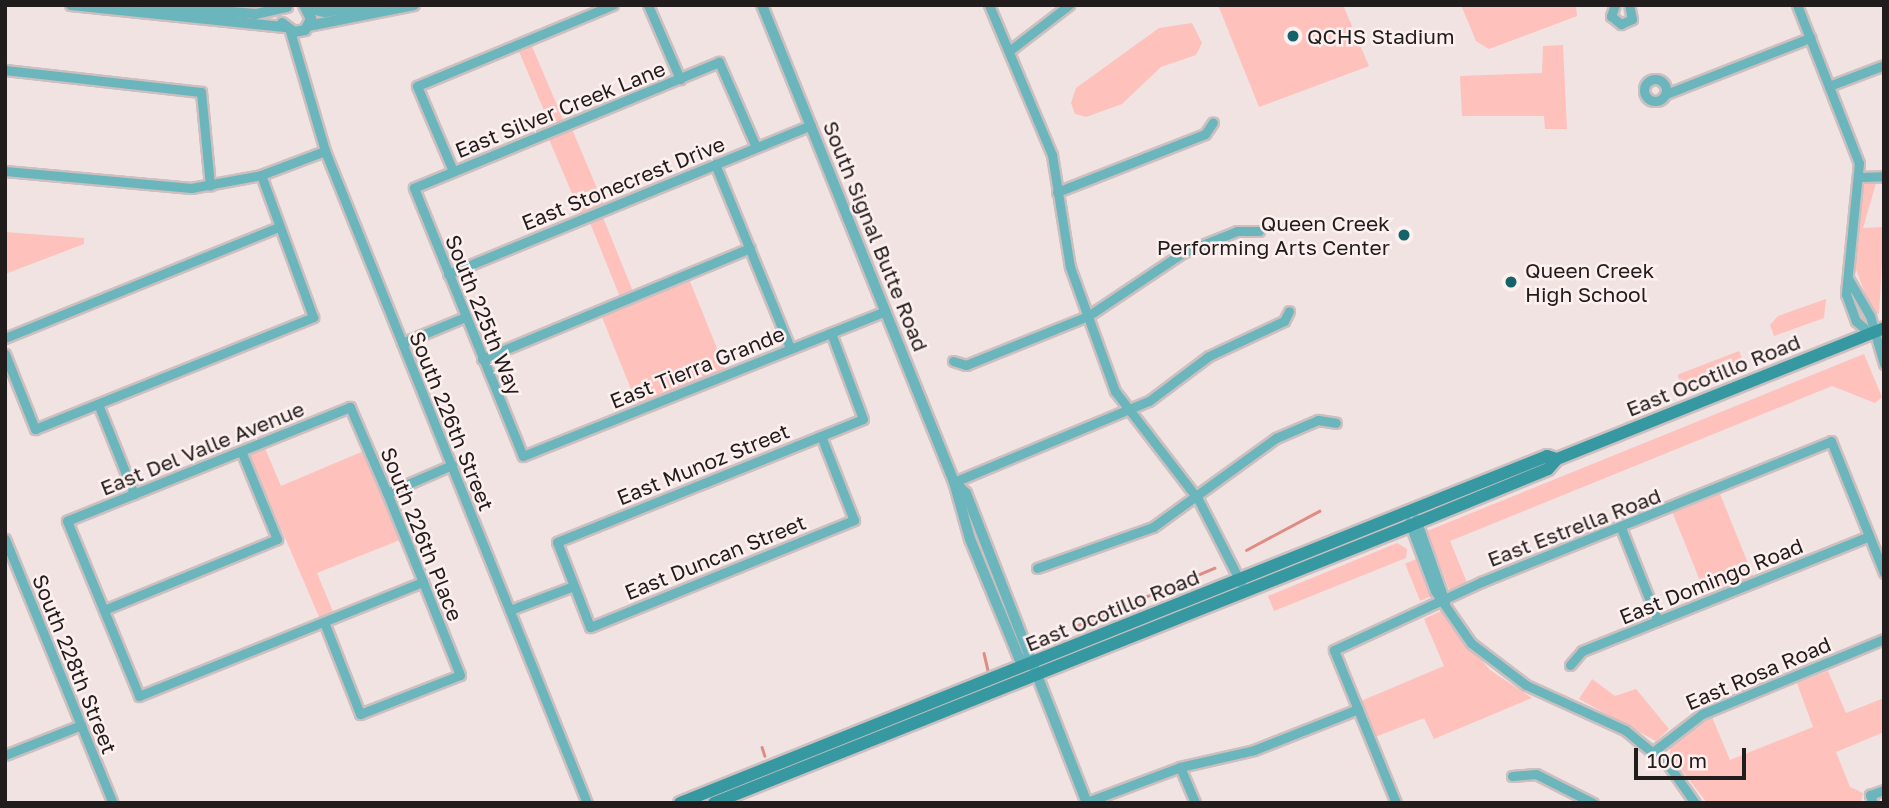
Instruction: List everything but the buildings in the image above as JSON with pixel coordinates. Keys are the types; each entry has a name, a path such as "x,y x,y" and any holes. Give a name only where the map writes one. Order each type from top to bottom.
{"main road":[{"name":"East Ocotillo Road","path":"1242,585 1413,524 1548,469 1557,458 1884,328"},
{"name":"East Ocotillo Road","path":"714,803 1242,585 1409,512 1547,456 1557,458"},
{"name":"East Ocotillo Road","path":"680,803 1031,670"}],"street":[{"path":"71,5 287,29 307,28 414,5"},
{"path":"145,5 240,14 288,6 287,29"},
{"path":"298,48 307,28 305,6 371,5"},
{"path":"453,172 417,86 612,5"},
{"path":"649,5 680,79"},
{"name":"South Signal Butte Road","path":"762,5 954,482 970,503 1031,654 1031,670 1087,802"},
{"path":"989,5 1052,155 1070,267 1127,410 1198,499 1242,585"},
{"path":"1009,51 1069,5"},
{"path":"1615,5 1611,16 1621,24 1632,19 1629,5"},
{"path":"1797,5 1861,177 1848,231 1849,280 1856,321 1870,333"},
{"name":"South 226th Street","path":"287,29 298,48 325,151 587,803"},
{"path":"1666,94 1810,38"},
{"name":"East Silver Creek Lane","path":"414,188 719,62 756,147"},
{"path":"1829,86 1884,65"},
{"path":"5,70 201,92 210,186"},
{"path":"1057,191 1205,134 1213,122"},
{"name":"East Stonecrest Drive","path":"448,274 811,125"},
{"path":"5,170 168,188 210,186 261,175 325,151"},
{"path":"715,164 790,348"},
{"path":"5,354 35,429 313,317 261,175"},
{"path":"1861,177 1884,176"},
{"name":"South 225th Way","path":"414,188 523,456"},
{"path":"5,338 278,227"},
{"path":"953,361 966,365 1088,316 1182,253 1237,231 1259,231"},
{"path":"482,359 750,248"},
{"path":"1849,280 1870,316 1870,333 1884,364"},
{"name":"East Tierra Grande","path":"523,456 885,311"},
{"path":"954,482 1127,410 1209,356 1284,321 1289,311"},
{"path":"402,342 466,317"},
{"name":"East Munoz Street","path":"574,586 556,542 863,419 831,332"},
{"path":"98,404 134,494"},
{"name":"East Del Valle Avenue","path":"104,610 67,521 350,407"},
{"name":"South 226th Place","path":"324,622 360,714 460,675 350,407"},
{"path":"1037,568 1153,527 1198,499 1276,439 1318,420 1336,423"},
{"name":"East Duncan Street","path":"574,586 590,627 854,520 821,436"},
{"name":"East Estrella Road","path":"1358,709 1334,650 1446,602 1481,582 1621,528 1831,441 1869,536"},
{"path":"242,451 277,539 104,610 139,696 423,582"},
{"path":"387,492 452,465"},
{"path":"1409,512 1446,602 1471,643 1495,666 1600,716 1654,751 1695,803"},
{"path":"1621,528 1658,621"},
{"path":"1869,536 1884,573"},
{"name":"East Domingo Road","path":"1570,665 1582,651 1869,536"},
{"name":"South 228th Street","path":"5,539 113,803"},
{"path":"510,610 574,586"},
{"name":"East Rosa Road","path":"1654,751 1702,714 1884,639"},
{"path":"1087,802 1180,767 1254,750 1358,709 1396,803"},
{"path":"5,755 81,725"},
{"path":"1180,767 1195,803"},
{"path":"1513,776 1535,774 1593,803"},
{"path":"1871,799 1884,790"}],"shaded area":[{"name":"QCHS Stadium","path":"1218,5 1343,5 1369,66 1259,107"},
{"path":"1461,5 1576,5 1577,16 1489,49 1476,41"},
{"path":"1192,23 1202,43 1196,55 1161,67 1122,104 1086,117 1075,114 1071,103 1076,88 1159,28"},
{"path":"531,44 563,120 551,126 518,49"},
{"path":"1563,45 1567,129 1545,129 1544,116 1462,116 1460,76 1542,73 1543,46"},
{"path":"571,127 603,203 580,213 548,137"},
{"path":"1877,180 1863,228 1884,227 1879,314 1871,309 1852,259 1865,181"},
{"path":"602,215 633,291 620,296 589,220"},
{"path":"5,232 84,238 84,244 5,274"},
{"path":"689,279 725,369 637,405 601,315"},
{"path":"1826,299 1824,318 1774,336 1770,325 1778,316"},
{"path":"1739,351 1744,364 1682,388 1677,375"},
{"path":"1864,354 1882,397 1875,403 1832,386 1450,541 1468,585 1449,589 1427,531"},
{"path":"264,446 281,486 366,450 400,540 317,573 334,614 320,619 249,454"},
{"path":"1720,494 1754,577 1706,597 1673,513"},
{"path":"1397,543 1407,549 1406,558 1274,611 1268,596"},
{"path":"1419,558 1434,595 1420,601 1405,564"},
{"path":"1441,611 1490,670 1532,698 1434,739 1424,718 1375,737 1361,701 1444,666 1424,619"},
{"path":"1828,671 1846,713 1884,698 1884,732 1836,752 1850,787 1863,793 1861,803 1707,803 1670,755 1670,743 1712,717 1730,760 1813,727 1797,683"},
{"path":"1592,679 1615,696 1636,689 1669,729 1656,741 1579,699"}],"waterway":[{"path":"1246,550 1319,511"},
{"path":"1076,626 1214,568"},
{"path":"984,653 988,671"},
{"path":"762,747 765,756"}],"place":[{"name":"QCHS Stadium","path":"1293,36"},
{"name":"Queen Creek Performing Arts Center","path":"1404,235"},
{"name":"Queen Creek High School","path":"1511,282"}]}
